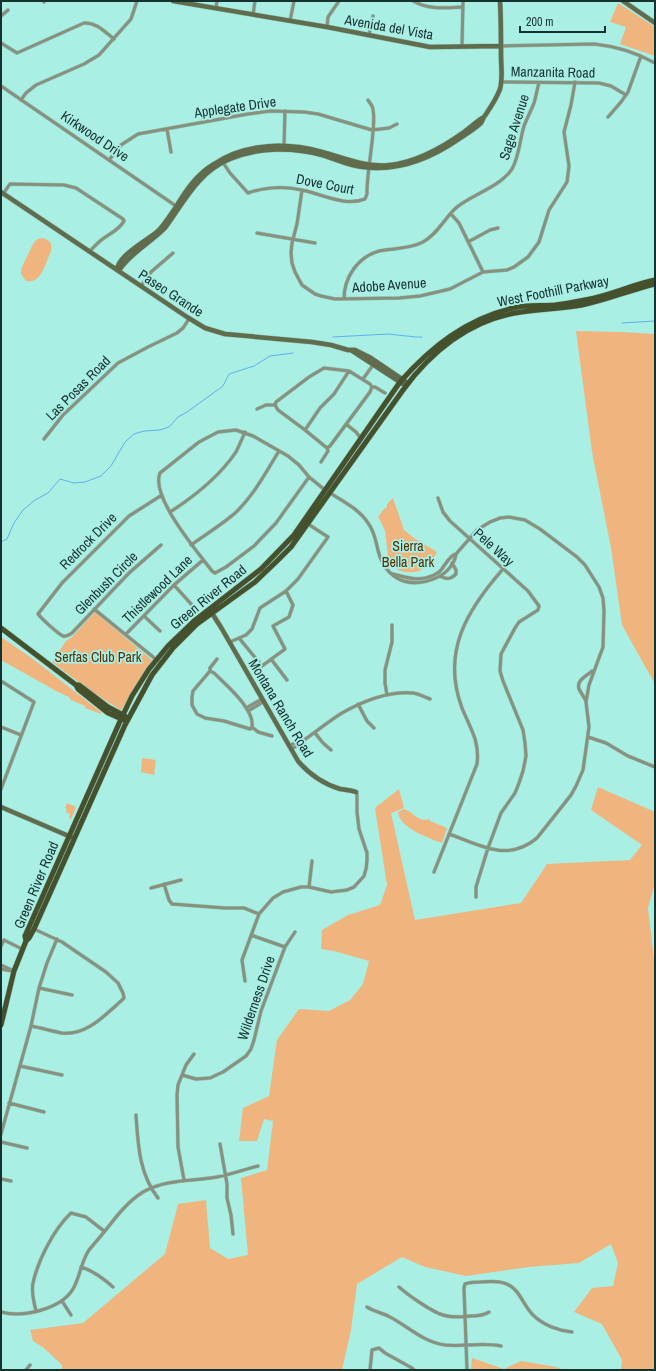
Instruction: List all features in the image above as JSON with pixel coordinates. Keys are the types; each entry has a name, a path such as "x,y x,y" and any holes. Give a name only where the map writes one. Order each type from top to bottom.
{"main road":[{"name":"Avenida del Vista","path":"176,1 327,27 430,47 501,46"},
{"path":"117,270 120,269 133,254 165,228 178,206 202,177 222,161 241,151 251,149 296,147 322,152 369,166 391,165 407,161 424,155 446,144 484,117 494,104 501,82 500,1"},
{"path":"623,1 654,20"},
{"name":"Paseo Grande","path":"2,193 189,319 205,328 225,334 318,343 355,350 366,354 407,385"},
{"name":"West Foothill Parkway","path":"402,381 421,360 452,334 474,322 513,308 587,300 655,280"},
{"name":"West Foothill Parkway","path":"407,385 422,365 440,348 466,331 492,320 527,311 566,308 591,303 655,284"},
{"name":"Paseo Grande","path":"351,350 373,365 402,381"},
{"name":"Green River Road","path":"210,611 255,582 273,566 290,547 308,524 362,436 402,381"},
{"name":"Green River Road","path":"1,1025 14,971 22,949 26,941 30,938 125,718 148,682 158,661 210,611 271,560 294,535 327,491 346,470 407,385"},
{"path":"346,470 352,457 364,440 362,436"},
{"name":"Montana Ranch Road","path":"210,611 230,642 298,761 312,775 330,785 356,792"},
{"path":"1,628 76,685 79,685 125,718"},
{"path":"1,807 72,838"},
{"name":"Green River Road","path":"26,941 25,936 32,920 50,880 72,838"},
{"path":"50,880 53,886"},
{"path":"32,920 34,929"}],"street":[{"path":"21,100 26,93 36,85 92,60 99,55 131,19 137,1"},
{"path":"216,8 217,1"},
{"path":"253,15 256,1"},
{"path":"290,21 294,1"},
{"path":"327,27 328,17 339,1"},
{"path":"413,1 424,6 434,8 463,7"},
{"path":"462,46 463,1"},
{"path":"1,16 8,10"},
{"path":"369,35 373,16"},
{"path":"1,43 17,53 84,23 96,25 114,39"},
{"name":"Avenida del Vista","path":"501,46 594,44 615,47 655,62"},
{"path":"608,117 622,102 626,95 641,56"},
{"name":"Manzanita Road","path":"501,82 599,83 611,86 626,95"},
{"name":"Adobe Avenue","path":"302,190 297,224 292,240 292,263 302,285 315,294 335,299 399,298 420,296 450,289 483,272 507,270 528,257 539,242 549,210 563,189 569,174 569,158 564,132 575,82"},
{"name":"Sage Avenue","path":"344,299 348,276 362,260 378,251 412,246 424,241 435,233 457,207 484,192 502,179 511,170 515,162 525,124 534,103 539,83"},
{"name":"Kirkwood Drive","path":"1,86 178,206"},
{"name":"Dove Court","path":"222,161 230,173 248,193 261,188 283,187 302,190 340,200 359,201 365,199 373,116 372,106 368,100"},
{"name":"Applegate Drive","path":"110,159 121,145 138,134 270,111 318,114 372,130"},
{"path":"284,148 285,111"},
{"path":"372,130 389,128 397,124"},
{"path":"167,129 171,152"},
{"path":"2,193 10,184 70,186 83,191 123,219 124,221 122,224 102,239 89,252"},
{"path":"451,214 459,224 483,272"},
{"path":"468,242 490,230 498,228"},
{"path":"257,233 315,243"},
{"path":"141,286 151,272 173,253"},
{"name":"Las Posas Road","path":"44,439 63,415 118,363 177,333 183,328 189,319"},
{"path":"363,379 373,365"},
{"path":"274,405 318,370 327,368 349,371 363,379 372,387 375,387 385,393"},
{"path":"305,430 320,408 334,394 349,371"},
{"path":"326,448 330,446 370,392 372,387"},
{"path":"257,409 266,404 274,405 278,410 305,430 328,451 321,462"},
{"path":"346,424 356,432"},
{"path":"309,477 276,522 254,546 226,567 215,573 191,544 170,512 162,495 158,480 160,473 175,462 190,447 205,438 223,431 236,430 244,432 279,450 294,460 309,477 361,515 367,521 374,533 381,558 387,569 397,579 416,583 427,582 440,576 450,568 456,554"},
{"path":"170,512 196,495 217,476 236,451 244,432"},
{"path":"191,544 209,533 235,513 251,494 279,450"},
{"name":"Redrock Drive","path":"67,636 62,636 38,614 62,583 129,516 162,495"},
{"name":"Pele Way","path":"438,498 443,512 450,521 528,591 536,600 538,606 538,610 519,622 514,628 501,654 500,671 523,730 526,756 515,793 501,813 488,848"},
{"path":"392,573 410,579 428,578 442,569 452,555 456,554 477,530 500,518 517,518 532,523 577,557 599,587 604,611 603,647 593,670 589,685 586,702 589,727 588,738 583,770 576,786 537,838 526,846 504,851 488,848 449,834"},
{"path":"230,642 246,635 252,629 260,608 286,591 298,579 328,537 308,524"},
{"name":"Glenbush Circle","path":"67,636 72,633 129,573 161,545"},
{"name":"Thistlewood Lane","path":"126,634 174,585 203,560"},
{"path":"440,576 448,579 456,574 456,570 452,563 448,561"},
{"path":"434,872 477,764 479,754 478,745 463,710 456,686 454,670 457,647 464,626 479,598 503,569"},
{"path":"174,585 192,605"},
{"path":"239,638 262,666 285,649 273,626 289,617 293,605 286,591"},
{"path":"94,609 158,661"},
{"path":"144,616 160,631"},
{"path":"387,695 385,670 392,642 392,625"},
{"path":"217,659 210,668 210,672 193,692 192,705 197,714 205,718 224,721 250,729 252,727"},
{"path":"271,659 287,680"},
{"path":"586,702 579,689 579,684 584,677 593,670"},
{"path":"210,672 214,673 247,709 253,721 252,727"},
{"path":"1,681 34,702 1,789"},
{"path":"290,748 304,742 304,740 342,713 358,704 387,695 414,693 430,699"},
{"path":"247,709 263,701"},
{"path":"358,704 367,721 374,728"},
{"path":"1,727 21,735"},
{"path":"252,727 258,732 272,736"},
{"path":"315,733 331,750"},
{"path":"588,738 606,743 628,756 655,767"},
{"path":"245,981 242,960 251,935 259,914 278,894 294,888 309,887 331,892 339,892 354,887 364,876 368,861 367,853 359,829 356,792"},
{"path":"476,897 476,887 488,848"},
{"path":"309,887 312,862"},
{"path":"151,888 181,880"},
{"path":"164,884 169,900 172,904 244,908 259,914"},
{"path":"31,1026 61,1033 76,1032 93,1025 124,998 118,983 111,976 67,945 34,929"},
{"name":"Wilderness Drive","path":"182,1076 196,1079 210,1078 223,1072 246,1056 251,1049 262,1011 285,947 295,932"},
{"path":"251,935 285,947"},
{"path":"1,1134 31,1026 39,988 57,939"},
{"path":"1,946 4,940 22,949"},
{"path":"1,965 14,971"},
{"path":"1,969 14,971"},
{"path":"39,988 72,995"},
{"path":"184,1180 178,1147 178,1085 186,1065 194,1054"},
{"path":"20,1066 62,1075"},
{"path":"9,1104 44,1112"},
{"path":"136,1115 138,1150 142,1167 147,1182 158,1198"},
{"path":"1,1142 27,1148"},
{"path":"220,1144 233,1234"},
{"path":"1,1312 20,1314 50,1307 62,1301 74,1288 81,1267 90,1250 104,1231 129,1202 151,1188 164,1183 210,1178 258,1166"},
{"path":"1,1179 10,1181"},
{"path":"36,1311 32,1297 33,1284 39,1264 63,1221 71,1213 86,1217 104,1231"},
{"path":"81,1267 100,1275 113,1287"},
{"path":"467,1370 465,1284 470,1282 494,1281 502,1282 511,1286 517,1291 534,1316 541,1322 561,1331 572,1332"},
{"path":"399,1287 438,1313 450,1317 485,1315 489,1312"},
{"path":"62,1301 71,1315"},
{"path":"367,1307 390,1317 428,1340 446,1345 490,1344 501,1346"},
{"path":"370,1370 372,1350 375,1348 379,1348 414,1370"},
{"path":"26,1370 30,1365"}],"green space":[{"path":"618,3 655,27 655,56 620,44 626,27 610,22"},
{"path":"41,238 50,242 51,251 42,272 36,280 26,281 21,274 21,269 33,244 36,240"},
{"path":"576,331 655,334 655,684 622,625 611,548 592,452"},
{"name":"Sierra Bella Park","path":"393,498 404,530 437,552 428,565 422,570 405,572 397,570 392,566 388,554 385,531 378,517"},
{"name":"Serfas Club Park","path":"95,612 153,661 121,710 93,693 52,662 66,641 72,637"},
{"path":"1,637 33,659 101,712 101,714 85,708 85,706 71,700 69,697 1,660"},
{"path":"143,758 156,760 154,775 141,772"},
{"path":"598,787 655,812 655,883 648,908 655,968 655,1370 621,1370 622,1360 602,1324 574,1312 592,1288 613,1286 618,1263 611,1244 579,1263 529,1267 466,1276 425,1267 402,1257 357,1284 351,1330 342,1370 62,1370 62,1365 44,1348 33,1341 30,1330 83,1323 165,1254 178,1204 206,1200 210,1248 228,1259 248,1255 241,1178 267,1170 273,1121 264,1119 257,1141 239,1141 243,1108 269,1096 277,1040 299,1009 329,1011 350,1000 363,984 369,961 334,951 321,949 322,930 348,915 380,905 387,885 375,808 399,789 404,808 391,813 415,920 521,903 547,864 630,860 642,845 591,810"},
{"path":"67,803 76,807 71,819 69,818 70,814 66,812 67,809 65,808"},
{"path":"404,809 422,820 429,819 430,821 447,828 442,843 416,832 403,823 398,812"},
{"path":"472,1358 504,1369 521,1361 565,1370 471,1370"}],"waterway":[{"path":"622,323 655,321"},
{"path":"333,337 388,334 422,337"},
{"path":"1,542 7,539 14,523 23,510 35,500 48,493 60,479 74,483 85,482 101,476 111,466 125,442 134,434 169,427 178,417 223,386 229,374 254,366 270,356 293,353"}]}
